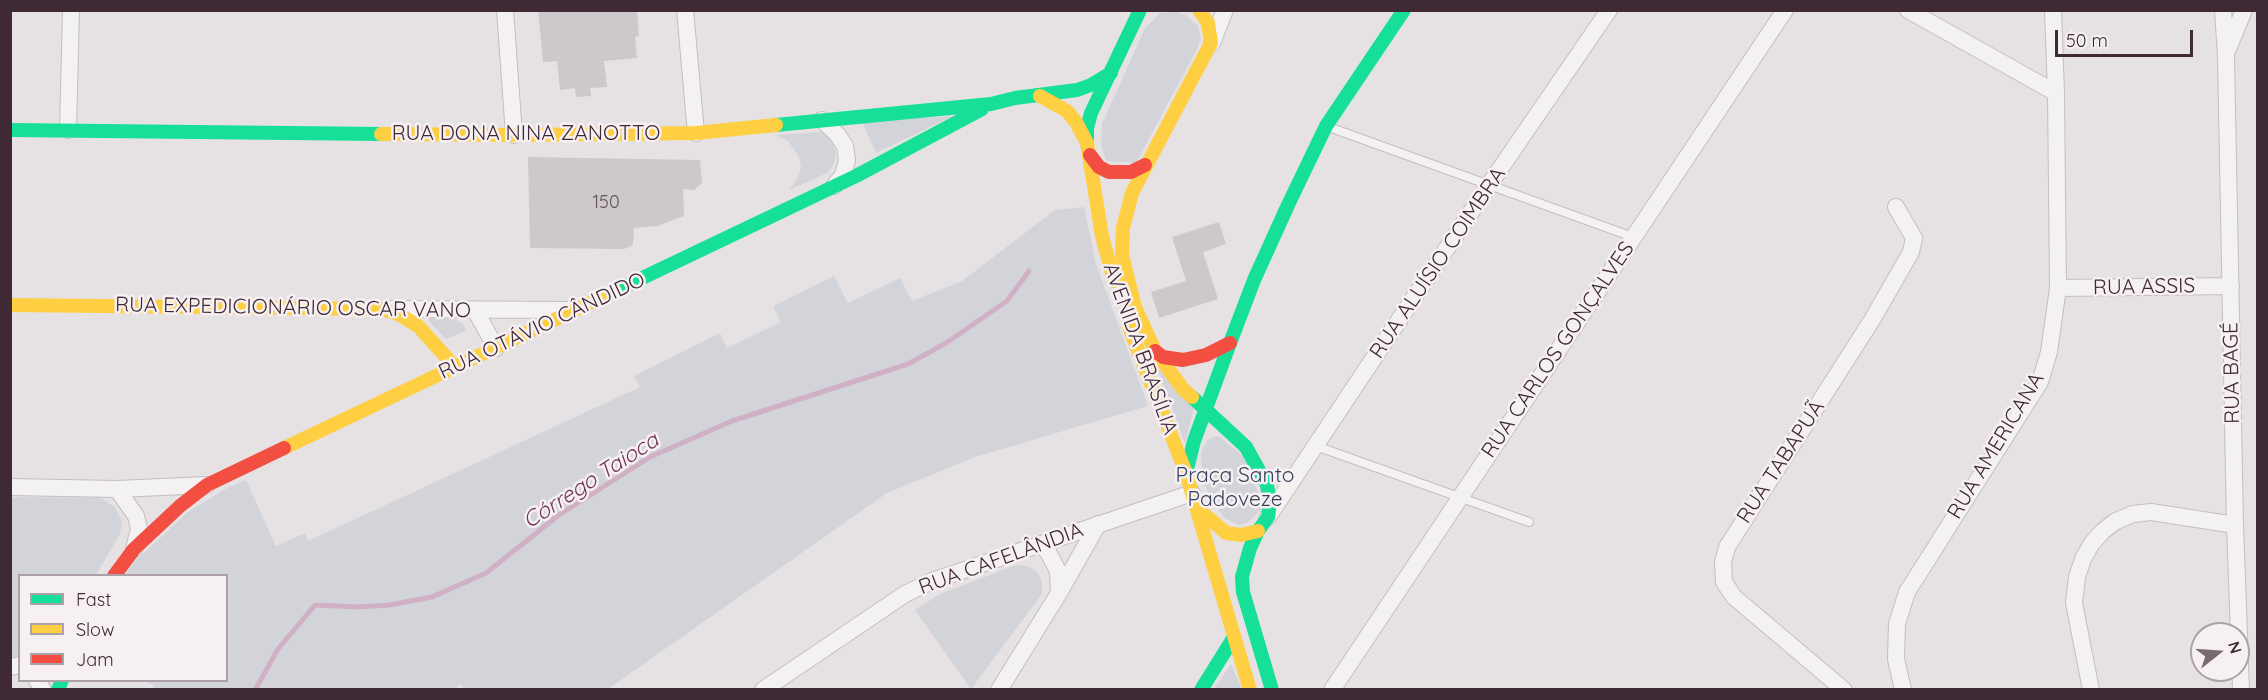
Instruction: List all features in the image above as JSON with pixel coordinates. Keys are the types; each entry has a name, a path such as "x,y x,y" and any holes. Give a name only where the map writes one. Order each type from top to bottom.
{"main road":[{"path":"1088,149 1089,118 1140,10"},
{"path":"1198,10 1208,23 1211,44"},
{"path":"1186,474 1194,441 1254,280 1326,126 1404,10"},
{"name":"AVENIDA BRASÍLIA","path":"1211,44 1145,165 1125,216 1123,263 1135,307 1155,351 1177,383 1246,447 1263,474 1270,502 1263,524 1246,558 1242,586 1272,690"},
{"name":"RUA DONA NINA ZANOTTO","path":"10,130 513,135 696,133 991,104 1015,98 1077,90 1111,73"},
{"path":"1040,96 1067,111 1076,122 1099,167 1108,172 1131,172 1145,165"},
{"name":"RUA OTÁVIO CÂNDIDO","path":"115,574 134,549 180,506 207,485 856,176 991,104"},
{"name":"AVENIDA BRASÍLIA","path":"1088,149 1102,236 1111,272 1126,321 1186,474 1250,690"},
{"name":"RUA EXPEDICIONÁRIO OSCAR VANO","path":"10,305 383,309"},
{"path":"383,309 400,315 418,326 455,367"},
{"path":"1155,351 1170,359 1190,359 1206,355 1230,343"},
{"path":"1194,500 1226,533 1241,535 1263,524"},
{"path":"1201,690 1234,636"}],"street":[{"path":"68,130 70,10"},
{"path":"505,10 513,135"},
{"path":"686,10 696,133"},
{"path":"1211,44 1225,10"},
{"name":"RUA ALUÍSIO COIMBRA","path":"1263,524 1489,185 1609,10"},
{"name":"RUA CARLOS GONÇALVES","path":"1332,690 1785,10"},
{"path":"1908,10 2056,93"},
{"name":"RUA AMERICANA","path":"1903,690 1896,659 1897,624 1907,592 2040,382 2049,352 2058,288 2053,10"},
{"name":"RUA BAGÉ","path":"2223,10 2241,690"},
{"name":"RUA BAGÉ","path":"2226,56 2244,10"},
{"path":"822,120 837,134 845,146 847,160 843,175 834,186"},
{"name":"RUA TABAPUÃ","path":"1844,690 1734,597 1724,582 1723,561 1727,547 1872,320 1911,252 1914,238 1896,207"},
{"name":"RUA ASSIS","path":"2058,288 2231,286"},
{"name":"RUA EXPEDICIONÁRIO OSCAR VANO","path":"383,309 575,310"},
{"path":"475,310 496,348"},
{"path":"10,487 117,489 207,485"},
{"path":"117,489 136,516 139,529 134,549"},
{"name":"RUA CAFELÂNDIA","path":"763,690 905,594 932,581 1098,524 1194,500"},
{"path":"2091,690 2074,603 2077,577 2092,543 2116,521 2133,514 2151,512 2235,525"},
{"path":"999,690 1059,593 1098,524"},
{"path":"1040,544 1054,561 1058,571 1059,593"}],"lane":[{"path":"1326,126 1633,237"},
{"path":"1316,446 1529,522"}],"green space":[{"path":"1176,12 1186,15 1198,26 1201,38 1197,49 1136,163 1106,161 1101,144 1102,124 1145,28 1160,13"},
{"path":"953,116 876,153 862,122"},
{"path":"822,132 834,145 836,157 834,163 827,173 789,190 798,178 801,167 799,157 788,141 775,135"},
{"path":"1084,207 1096,264 1148,406 975,457 887,493 608,689 465,690 461,684 453,690 152,689 154,685 146,682 228,682 228,574 125,574 134,562 188,512 227,488 246,480 276,546 305,533 308,541 640,387 634,376 720,333 727,348 781,322 773,306 834,276 848,303 900,278 912,301 962,281 1055,210"},
{"path":"431,317 455,319 463,324 466,331 446,339 428,320"},
{"path":"1157,367 1194,408 1185,444"},
{"name":"Praça Santo Padoveze","path":"1218,436 1246,458 1263,508 1247,523 1238,525 1225,518 1212,502 1202,478 1201,454 1204,446 1208,439"},
{"path":"11,497 100,498 115,507 122,522 120,534 97,574 18,574 18,656 10,657"},
{"path":"1016,565 1028,566 1036,571 1042,581 1042,594 971,689 915,610 940,594"},
{"path":"1231,664 1242,689 1213,690"}],"building":[{"path":"538,10 637,10 639,36 635,37 637,58 604,61 607,87 590,88 591,96 576,97 575,88 560,90 557,61 543,62"},
{"path":"528,157 700,160 702,183 694,190 683,189 684,216 657,226 634,228 633,245 624,249 530,248"},
{"path":"1219,222 1226,244 1203,252 1218,299 1159,318 1151,292 1186,281 1172,237"}],"waterway":[{"name":"Córrego Taioca","path":"255,690 278,649 315,605 359,607 389,605 432,597 486,573 559,515 650,457 732,421 908,364 946,343 1007,301 1029,271"}],"traffic: fast":[{"path":"1087,143 1087,128 1091,113 1140,10"},
{"path":"1186,473 1194,441 1230,343 1254,280 1288,205 1326,126 1404,10"},
{"path":"776,125 991,104 1015,98 1077,90 1111,73"},
{"path":"615,291 856,176 982,109"},
{"path":"10,130 381,134"},
{"path":"1192,397 1246,447 1267,485 1270,502 1268,517 1250,548 1242,577 1243,592 1272,690"},
{"path":"1201,690 1234,637"},
{"path":"58,690 61,682"}],"traffic: slow":[{"path":"1192,397 1183,389 1155,351 1135,307 1122,255 1123,228 1132,193 1211,43 1208,23 1199,10"},
{"path":"1040,96 1067,111 1076,122 1087,143 1102,236 1114,281"},
{"path":"381,134 696,133 776,125"},
{"path":"284,448 615,291"},
{"path":"10,305 383,309 400,315 418,326 455,367"},
{"path":"1129,327 1186,473 1250,690"},
{"path":"1197,508 1226,533 1241,535 1258,531"}],"traffic: jam":[{"path":"1090,155 1099,167 1109,172 1131,172 1145,165"},
{"path":"1155,351 1163,357 1183,360 1206,355 1230,343"},
{"path":"115,574 134,549 180,506 207,485 284,448"}]}
